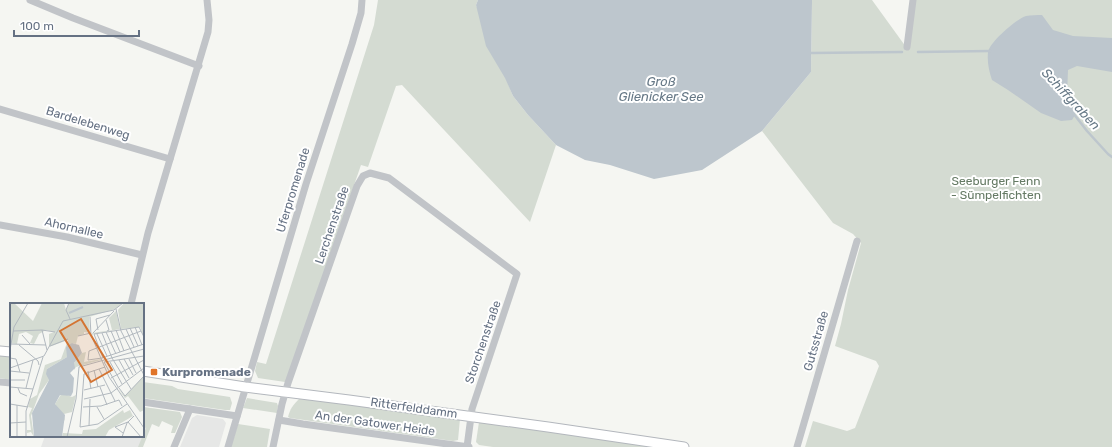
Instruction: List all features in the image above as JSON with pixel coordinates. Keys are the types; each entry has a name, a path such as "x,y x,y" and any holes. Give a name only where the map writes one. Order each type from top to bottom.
{"main road":[{"path":"0,351 10,352"},
{"name":"Ritterfelddamm","path":"144,371 245,387 471,416 684,447"}],"street":[{"path":"30,0 199,66"},
{"path":"131,303 142,255 208,32 208,0"},
{"name":"Uferpromenade","path":"228,447 306,184 352,44 361,13 362,0"},
{"path":"906,47 913,0"},
{"name":"Bardelebenweg","path":"0,109 170,159"},
{"name":"Lerchenstraße","path":"273,447 288,383 357,186 363,176 370,173 389,178 518,274"},
{"name":"Ahornallee","path":"0,225 67,237 142,255"},
{"name":"Gutsstraße","path":"797,447 857,241"},
{"name":"Storchenstraße","path":"467,447 472,409 518,274"},
{"path":"0,382 10,383"},
{"path":"144,402 237,416"},
{"path":"174,447 190,408"},
{"name":"An der Gatower Heide","path":"279,420 467,447"}],"shaded area":[{"path":"144,407 156,409 140,447 41,447 45,437 144,437"},
{"path":"197,415 223,419 226,423 219,447 180,447 192,418"}],"green space":[{"path":"378,0 478,0 476,5 513,96 528,115 556,145 530,222 402,85 396,86 368,167 361,165 286,381 258,378 255,371 257,362 266,364 374,25"},
{"name":"Seeburger Fenn - Sümpelfichten","path":"812,0 872,0 906,47 913,0 1112,0 1112,447 805,447 813,421 847,431 855,428 879,366 876,361 835,346 861,243 853,234 833,223 762,131 811,72"},
{"path":"0,355 10,357 10,380 0,378"},
{"path":"144,382 230,397 232,403 230,410 144,398"},
{"path":"247,398 277,403 277,413 243,408"},
{"path":"299,399 460,419 458,440 453,441 288,417 292,407"},
{"path":"144,407 180,412 182,417 175,433 171,433 173,426 162,421 159,427 152,424 143,447 138,447 142,437 144,437 146,428 144,427"},
{"path":"479,422 656,447 493,447 479,445 476,442"},
{"path":"238,424 270,429 267,447 231,447"}],"water":[{"name":"Groß Glienicker See","path":"478,0 812,0 811,72 762,131 702,170 654,179 610,165 585,160 556,145 528,115 513,96 505,78 486,46 476,5"},
{"path":"1042,15 1053,30 1073,36 1112,38 1112,72 1077,66 1068,70 1067,96 1076,104 1075,115 1072,120 1061,121 1041,113 992,80 989,70 988,52 993,43 1004,31 1016,21 1026,16"}],"waterway":[{"name":"Schiffgraben","path":"918,52 990,51"},
{"name":"Schiffgraben","path":"811,53 902,52"},
{"name":"Schiffgraben","path":"1073,113 1087,131 1112,157"}],"place":[{"name":"Kurpromenade","path":"154,372"}]}
